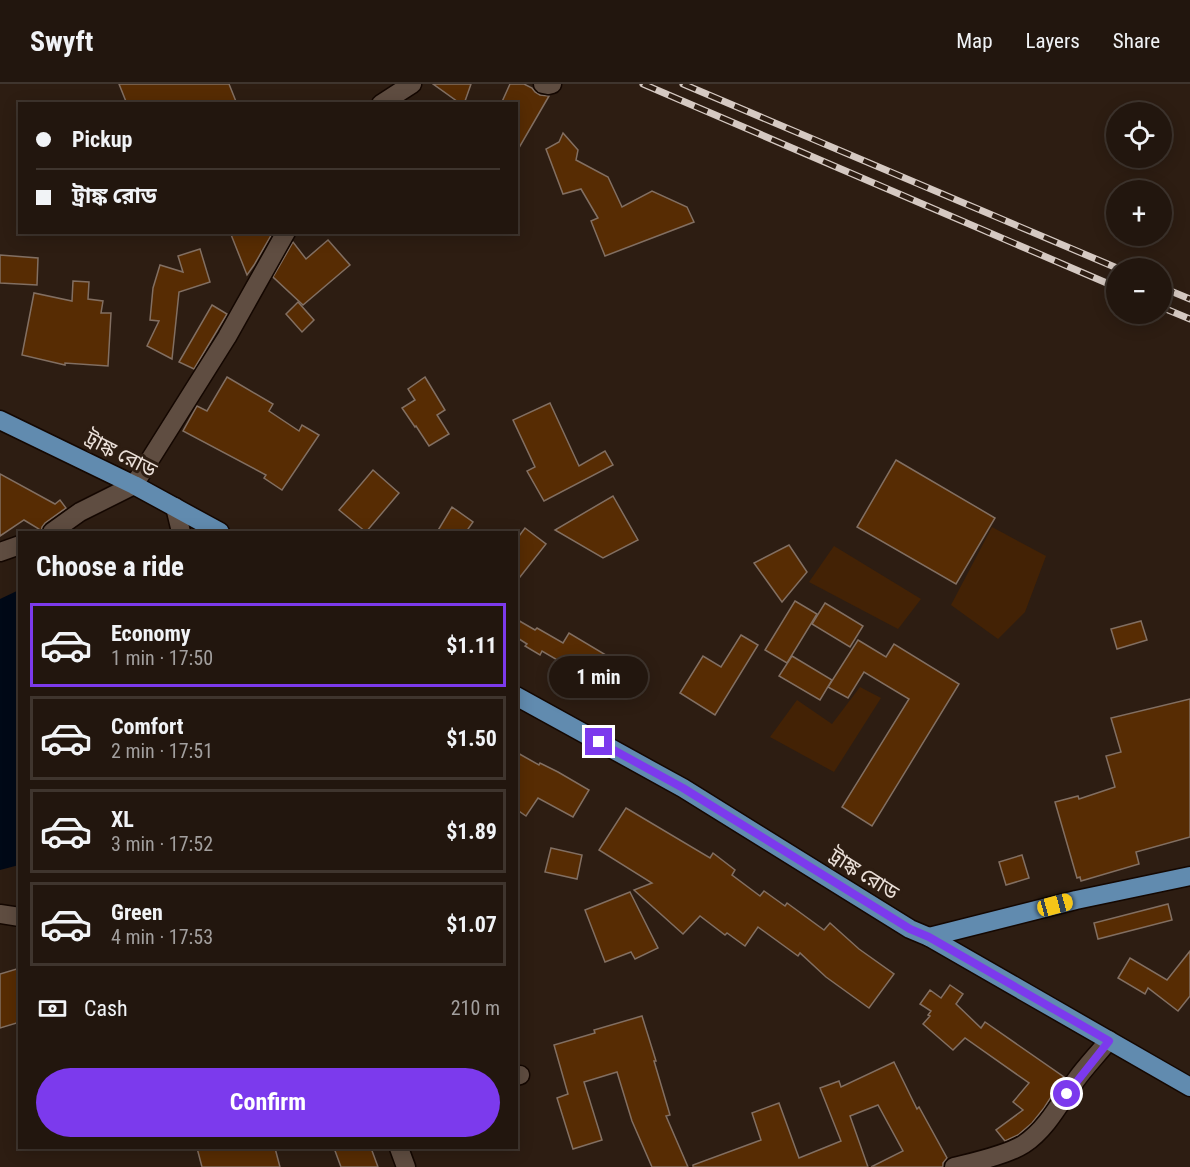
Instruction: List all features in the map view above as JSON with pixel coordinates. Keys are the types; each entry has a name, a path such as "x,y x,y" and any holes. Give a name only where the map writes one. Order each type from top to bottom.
{"main road":[{"name":"ট্রাঙ্ক রোড","path":"0,420 134,485 218,531"},
{"name":"ট্রাঙ্ক রোড","path":"518,697 683,788 910,929 929,937 1190,1087"},
{"path":"929,937 1076,900 1190,876"}],"street":[{"path":"384,102 412,84"},
{"path":"543,84 552,84"},
{"path":"53,531 80,512 134,485 228,337 285,234"},
{"path":"175,507 181,531"},
{"path":"0,552 18,546"},
{"path":"0,914 18,917"},
{"path":"954,1167 984,1160 1021,1146 1029,1140 1045,1124 1078,1078 1109,1041"},
{"path":"399,1149 406,1167"}],"shaded area":[{"path":"992,527 1046,556 1025,612 998,639 951,605"},
{"path":"834,546 921,599 898,629 809,582"},
{"path":"860,687 881,698 834,772 770,737 797,700 832,724"}],"water":[{"path":"18,590 18,865 0,870 0,599"}],"building":[{"path":"119,84 229,84 236,102 126,102"},
{"path":"433,84 471,84 465,102 458,102"},
{"path":"510,84 524,84 540,95 549,96 518,150 518,102 502,102"},
{"path":"563,133 578,150 576,160 608,177 622,207 652,191 687,207 694,222 605,256 591,221 598,218 581,189 563,194 546,149 559,142"},
{"path":"231,234 272,234 254,265 247,275"},
{"path":"328,240 350,265 303,305 273,277 293,242 306,259"},
{"path":"200,249 210,282 179,292 172,359 147,346 159,321 150,320 153,288 160,265 183,272 178,256"},
{"path":"0,255 38,258 37,285 0,283"},
{"path":"73,281 89,282 88,299 103,301 101,313 111,313 108,366 65,363 65,365 22,355 34,293 72,301"},
{"path":"298,302 314,320 302,332 286,314"},
{"path":"212,305 227,314 194,369 179,362"},
{"path":"227,377 273,404 269,411 299,431 302,425 319,435 282,490 264,478 266,475 183,431 197,406 207,411"},
{"path":"425,377 445,410 437,415 449,434 429,446 402,408 415,400 408,389"},
{"path":"550,403 579,466 605,451 613,465 544,501 527,471 535,467 513,420"},
{"path":"896,460 995,518 956,584 857,527"},
{"path":"373,470 399,493 367,531 339,510"},
{"path":"0,474 55,504 60,500 66,508 45,523 41,531 24,520 0,536"},
{"path":"613,496 638,540 603,558 555,530"},
{"path":"452,507 473,522 467,531 438,531"},
{"path":"525,528 546,544 518,579 518,537"},
{"path":"789,545 807,572 782,602 754,563"},
{"path":"795,601 817,614 787,663 765,650"},
{"path":"825,603 863,626 850,647 812,624"},
{"path":"518,620 563,643 569,633 631,670 617,693 542,651 540,655 525,646 527,644 518,638"},
{"path":"1141,621 1147,640 1117,649 1111,629"},
{"path":"741,635 758,645 715,715 680,693 703,656 721,667"},
{"path":"858,640 886,657 894,644 959,684 872,826 842,807 909,699 864,672 848,698 828,687"},
{"path":"792,656 832,680 820,700 779,676"},
{"path":"1190,699 1190,837 1136,852 1139,864 1081,881 1080,877 1077,878 1055,802 1078,796 1079,799 1115,787 1106,756 1121,752 1111,718"},
{"path":"518,753 589,790 573,817 538,798 526,816 518,810"},
{"path":"626,808 710,858 713,853 735,870 732,875 760,896 764,891 785,906 787,903 824,930 830,923 859,949 894,974 869,1008 826,977 800,953 798,956 758,927 745,946 727,933 725,935 700,916 683,934 634,890 652,883 599,850"},
{"path":"551,848 582,855 577,879 545,872"},
{"path":"1022,855 1029,878 1006,885 999,862"},
{"path":"630,892 658,948 635,959 631,952 605,962 585,910"},
{"path":"1168,904 1172,920 1098,939 1094,923"},
{"path":"1190,951 1190,996 1178,1011 1148,988 1145,994 1118,978 1130,958 1167,980"},
{"path":"18,969 18,1023 0,1028 0,974"},
{"path":"950,985 963,994 956,1004 981,1028 985,1022 1064,1077 1032,1123 1018,1135 1005,1141 996,1130 1023,1110 1013,1102 1029,1083 965,1038 953,1050 923,1024 931,1011 920,1004 930,990 941,998"},
{"path":"642,1016 670,1115 666,1116 688,1167 652,1167 632,1121 617,1072 584,1082 602,1140 573,1149 557,1098 568,1094 554,1045"},
{"path":"894,1062 917,1109 919,1107 947,1158 943,1167 871,1167 903,1151 878,1105 850,1116 868,1167 693,1167 693,1165 761,1140 752,1113 779,1103 799,1158 841,1141 820,1088 839,1081 841,1087"},
{"path":"197,1149 275,1149 280,1167 202,1167"},
{"path":"334,1149 371,1149 378,1167 341,1167"}],"railway":[{"path":"643,84 1106,283"},
{"path":"683,84 1106,263"},
{"path":"1172,292 1190,299"},
{"path":"1172,312 1190,319"}],"route":[{"path":"599,742 683,788 910,929 929,937 1109,1041 1067,1094"}]}
